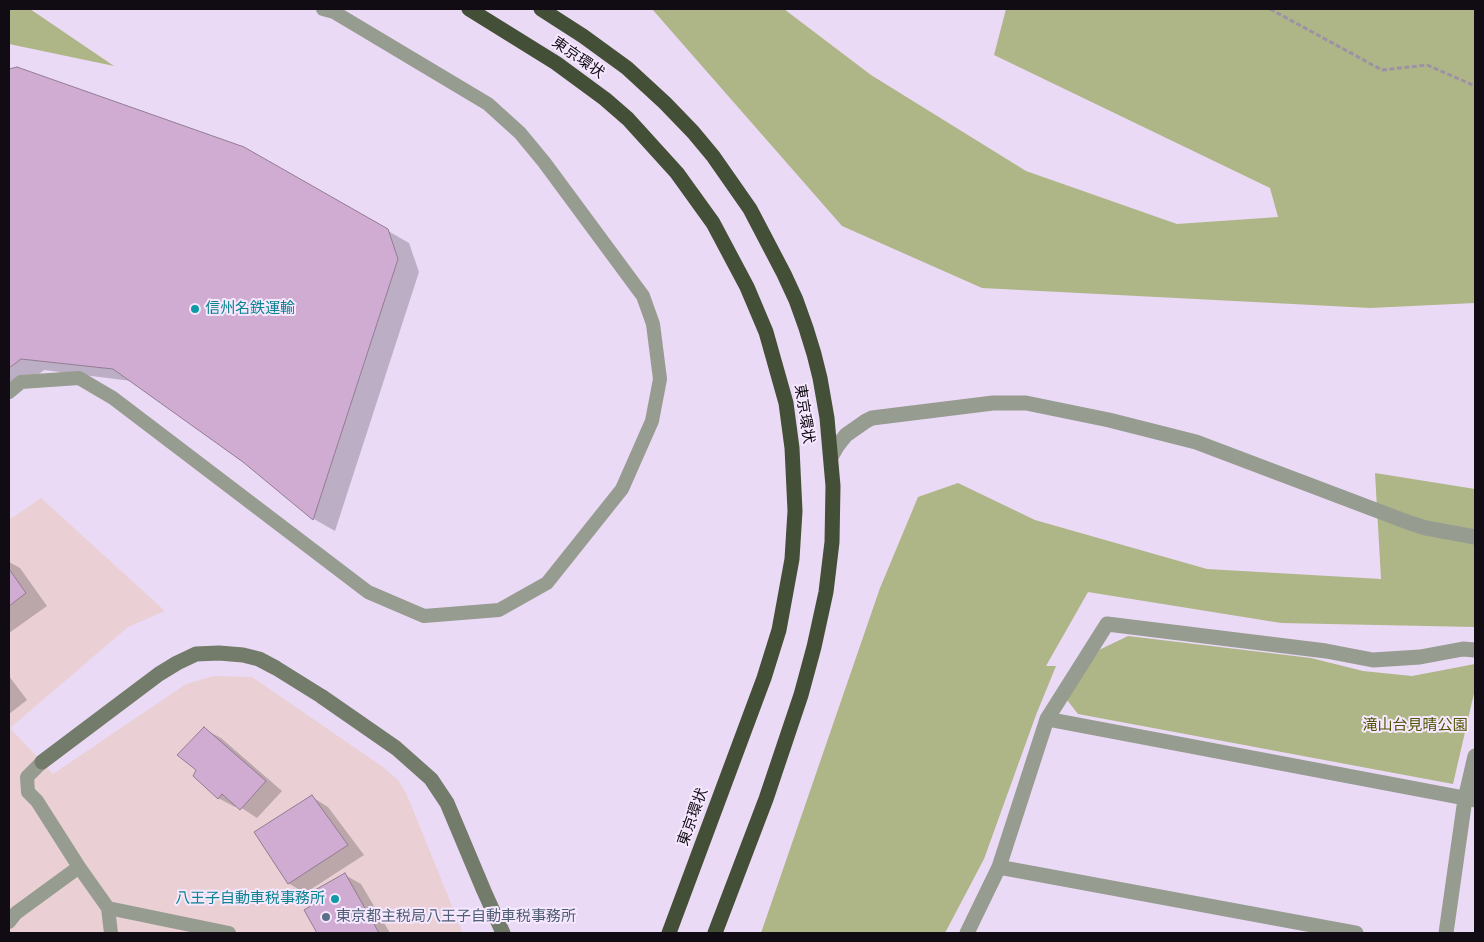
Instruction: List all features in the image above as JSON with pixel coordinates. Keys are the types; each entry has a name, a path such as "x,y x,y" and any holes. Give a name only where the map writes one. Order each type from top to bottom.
{"highway":[{"name":"東京環状","path":"469,9 556,63 605,99 628,119 677,172 713,223 734,259 766,332 786,403 792,448 795,511 792,559 779,630 764,678 669,933"},
{"name":"東京環状","path":"540,9 583,36 627,68 665,103 713,156 750,209 784,274 806,328 820,378 827,418 834,486 832,542 826,592 801,695 766,799 716,933"}],"street":[{"path":"831,457 846,435 872,418 993,403 1026,402 1196,442 1426,528 1475,537"},
{"path":"967,933 1000,867 1047,719 1106,624 1326,651 1373,660 1420,657 1464,649 1475,650"},
{"path":"42,762 177,662 196,654 219,653 243,655 259,659 321,696 396,748 431,780 447,803 503,933"},
{"path":"1047,719 1470,799"},
{"path":"1446,933 1470,799 1475,756"},
{"path":"1000,867 1356,933"}],"lane":[{"path":"9,392 21,382 79,378 113,398 368,592 424,616 499,610 547,583 553,576 622,489 652,421 660,378 653,324 643,296 544,162 520,133 488,104 334,12 323,9"},
{"path":"42,762 26,777 28,792 37,801 108,908 111,933"},
{"path":"9,922 16,913 79,867"},
{"path":"108,908 229,933"}],"path":[{"path":"1270,9 1382,70 1427,65 1475,86"}],"shaded area":[{"path":"41,498 165,611 128,627 10,728 53,774 186,684 214,676 252,677 383,767 398,780 407,795 463,933 9,933 9,520"}],"green space":[{"path":"9,9 30,9 114,66 9,44"},
{"path":"652,9 784,9 871,75 1026,171 1177,224 1278,217 1270,188 994,55 1006,9 1475,9 1475,303 1370,308 982,288 842,226"},
{"path":"1375,473 1475,489 1475,627 1281,623 1088,592 1046,666 1056,666 1036,715 984,859 945,933 761,933 880,588 918,497 958,483 1035,520 1207,569 1381,579"},
{"name":"滝山台見晴公園","path":"1128,636 1311,658 1363,671 1412,676 1475,664 1475,689 1453,784 1078,714 1067,700 1099,650"}],"building":[{"name":"信州名鉄運輸","path":"17,67 244,147 388,229 398,259 313,520 243,462 113,369 21,359 9,368 9,69"},
{"path":"9,569 26,593 9,606"},
{"path":"204,727 266,781 240,810 222,794 218,799 193,776 196,770 177,755"},
{"path":"312,795 348,845 288,884 254,832"},
{"name":"八王子自動車税事務所","path":"345,873 379,933 317,933 304,910 314,904 308,894"}],"place":[{"name":"信州名鉄運輸","path":"195,309"},
{"name":"八王子自動車税事務所","path":"335,899"},
{"name":"東京都主税局八王子自動車税事務所","path":"326,917"}]}
